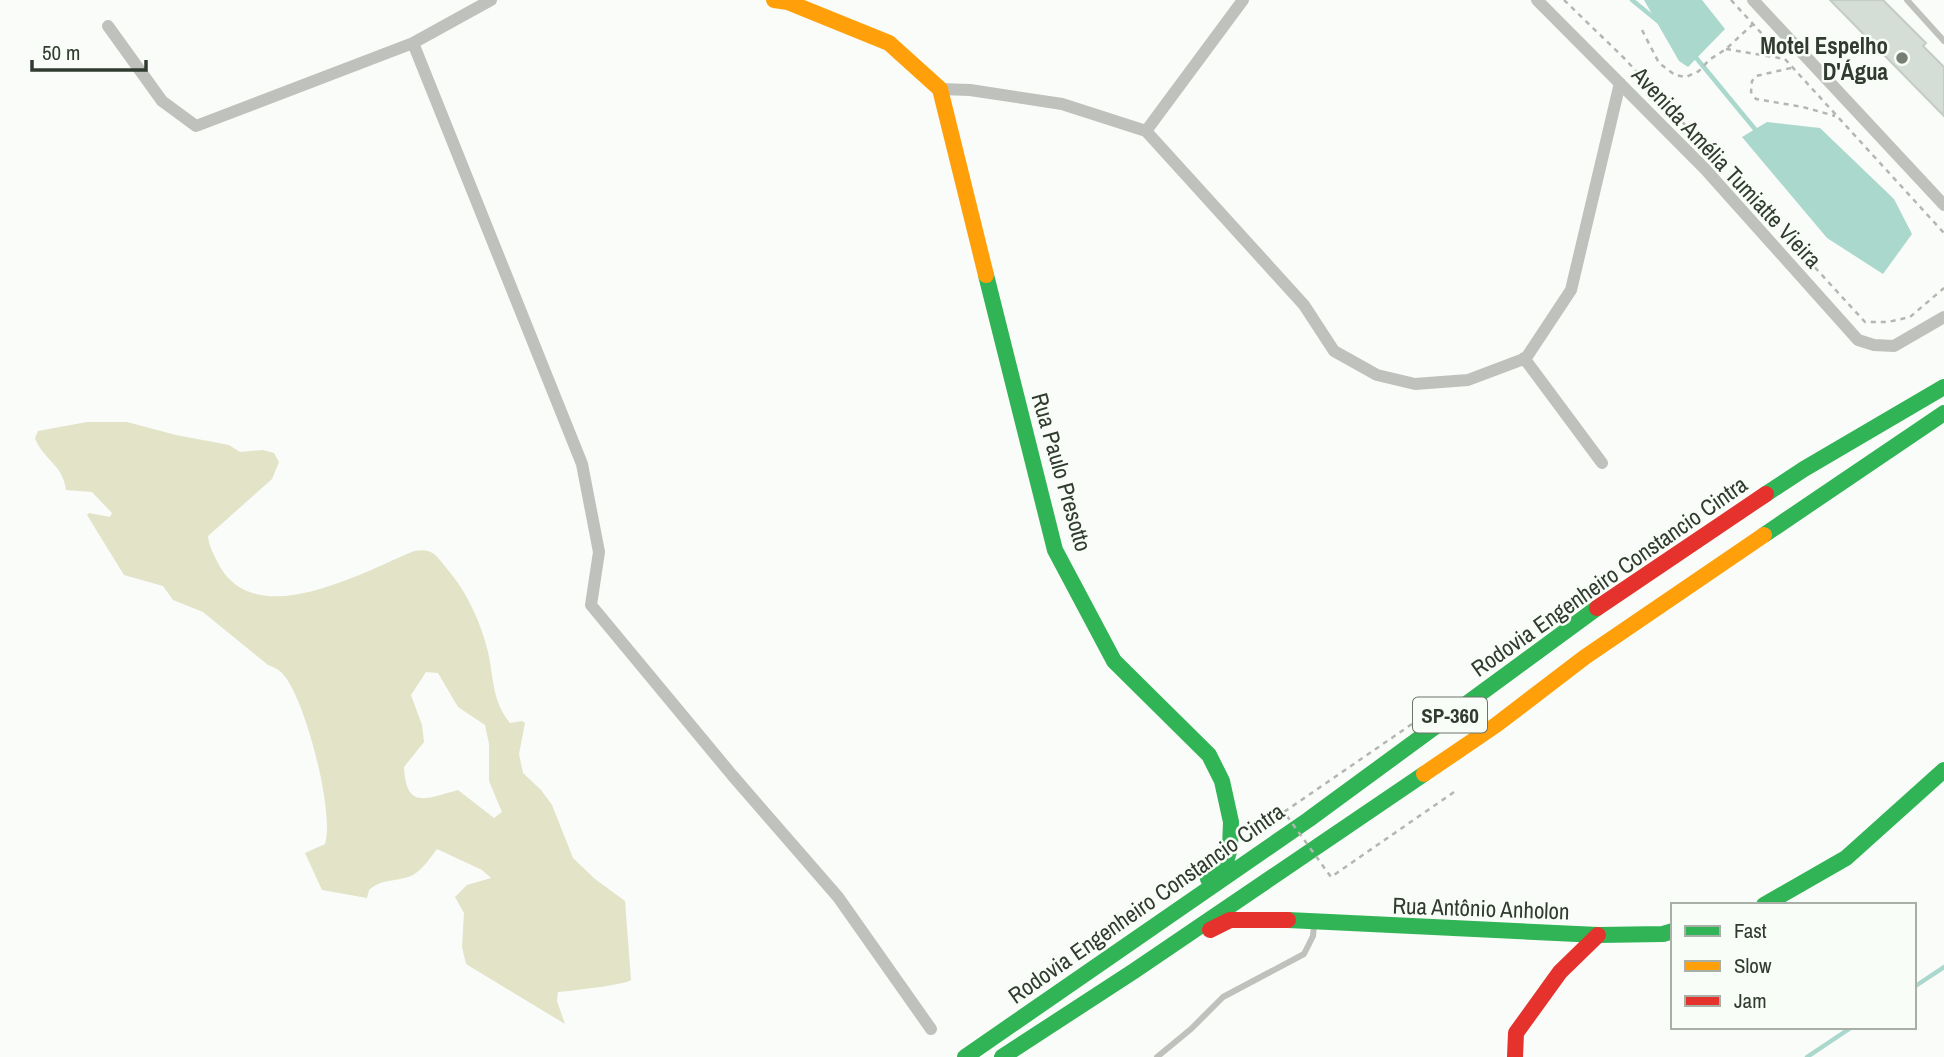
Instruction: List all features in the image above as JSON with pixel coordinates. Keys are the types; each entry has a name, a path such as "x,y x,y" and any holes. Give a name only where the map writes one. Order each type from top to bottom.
{"main road":[{"path":"774,0 788,2 889,43 940,89"},
{"name":"Rua Paulo Presotto","path":"940,89 1055,550 1114,661 1209,755 1222,781 1231,821"},
{"path":"1901,413 1944,382"},
{"name":"Rodovia Engenheiro Constancio Cintra","path":"965,1057 1308,820 1630,584 1804,470 1944,387"},
{"name":"Rodovia Engenheiro Constancio Cintra","path":"1002,1057 1134,971 1496,725 1585,657 1944,413"},
{"path":"1767,903 1846,858 1944,770"},
{"path":"1231,821 1238,849 1247,855 1308,820"},
{"path":"1140,937 1199,884 1224,869 1230,848 1231,821"},
{"path":"1288,919 1265,910 1260,903 1323,843"},
{"path":"1134,971 1230,920 1288,919"},
{"name":"Rua Antônio Anholon","path":"1288,919 1314,923 1598,935 1671,932"},
{"path":"1515,1057 1516,1033 1560,972 1598,935"}],"street":[{"path":"108,26 162,101 197,126 413,43 491,0"},
{"path":"1146,131 1243,0"},
{"name":"Avenida Amélia Tumiatte Vieira","path":"1536,0 1705,169 1858,340 1874,345 1894,346 1944,317"},
{"path":"1753,0 1944,205"},
{"path":"413,43 582,464 600,552 591,605 732,775 838,897 931,1028"},
{"path":"940,89 970,90 1062,104 1146,131 1304,305 1334,351 1377,375 1415,384 1468,380 1524,358 1570,290 1620,83"},
{"path":"1524,358 1602,463"}],"lane":[{"path":"1907,0 1944,41"},
{"path":"1157,1057 1191,1029 1223,997 1304,954 1313,936 1314,923"}],"path":[{"path":"1564,0 1625,59 1708,150"},
{"path":"1731,0 1944,233"},
{"path":"1642,30 1659,63 1675,75 1686,77 1699,71 1753,24"},
{"path":"1726,49 1785,59"},
{"path":"1792,67 1755,75 1751,92 1756,99 1803,107 1838,117"},
{"path":"1754,201 1865,322 1888,322 1910,317 1944,288"},
{"path":"1412,724 1284,812 1331,877 1457,789"}],"shaded area":[{"path":"1644,0 1702,0 1725,29 1688,67 1679,61"},
{"path":"1767,122 1820,128 1894,199 1912,234 1883,274 1827,238 1742,137"},
{"path":"87,422 127,422 229,445 240,452 263,450 274,453 279,462 272,479 208,536 219,565 236,585 258,594 284,596 311,591 340,583 414,551 430,552 437,557 461,588 477,619 488,652 497,698 504,715 510,723 525,723 519,754 523,773 552,805 573,858 595,879 625,901 631,980 608,986 558,992 557,1001 565,1024 466,964 462,947 464,913 455,897 467,885 491,878 482,870 437,849 417,873 374,886 369,890 367,898 322,890 305,853 325,844 326,808 316,756 291,686 280,672 203,612 173,600 163,586 124,575 87,515 89,513 110,517 112,513 92,492 66,490 61,474 35,438 38,431","holes":["426,672 438,673 458,707 485,725 489,744 489,781 502,812 494,818 458,790 428,798 414,796 409,790 404,767 424,742 422,725 411,695"]}],"building":[{"name":"Motel Espelho D'Água","path":"1830,0 1883,0 1926,43 1923,46 1944,67 1944,116"}],"waterway":[{"path":"1632,0 1659,22"},
{"path":"1693,54 1759,134"},
{"path":"1916,986 1944,967"},
{"path":"1807,1057 1849,1029"}],"traffic: fast":[{"path":"986,275 1055,550 1114,661 1209,755 1222,781 1231,822"},
{"path":"1766,494 1944,387"},
{"path":"1764,535 1944,413"},
{"path":"965,1057 1308,820 1597,608"},
{"path":"1767,903 1846,858 1944,770"},
{"path":"1002,1057 1424,774"},
{"path":"1208,879 1224,869 1230,848 1231,822"},
{"path":"1288,920 1598,935 1671,932"}],"traffic: slow":[{"path":"774,0 788,2 889,43 940,89 986,275"},
{"path":"1424,774 1496,725 1585,657 1764,535"}],"traffic: jam":[{"path":"1597,608 1766,494"},
{"path":"1210,930 1230,920 1288,920"},
{"path":"1515,1057 1516,1033 1560,972 1598,935"}],"place":[{"name":"Motel Espelho D'Água","path":"1902,58"}]}
